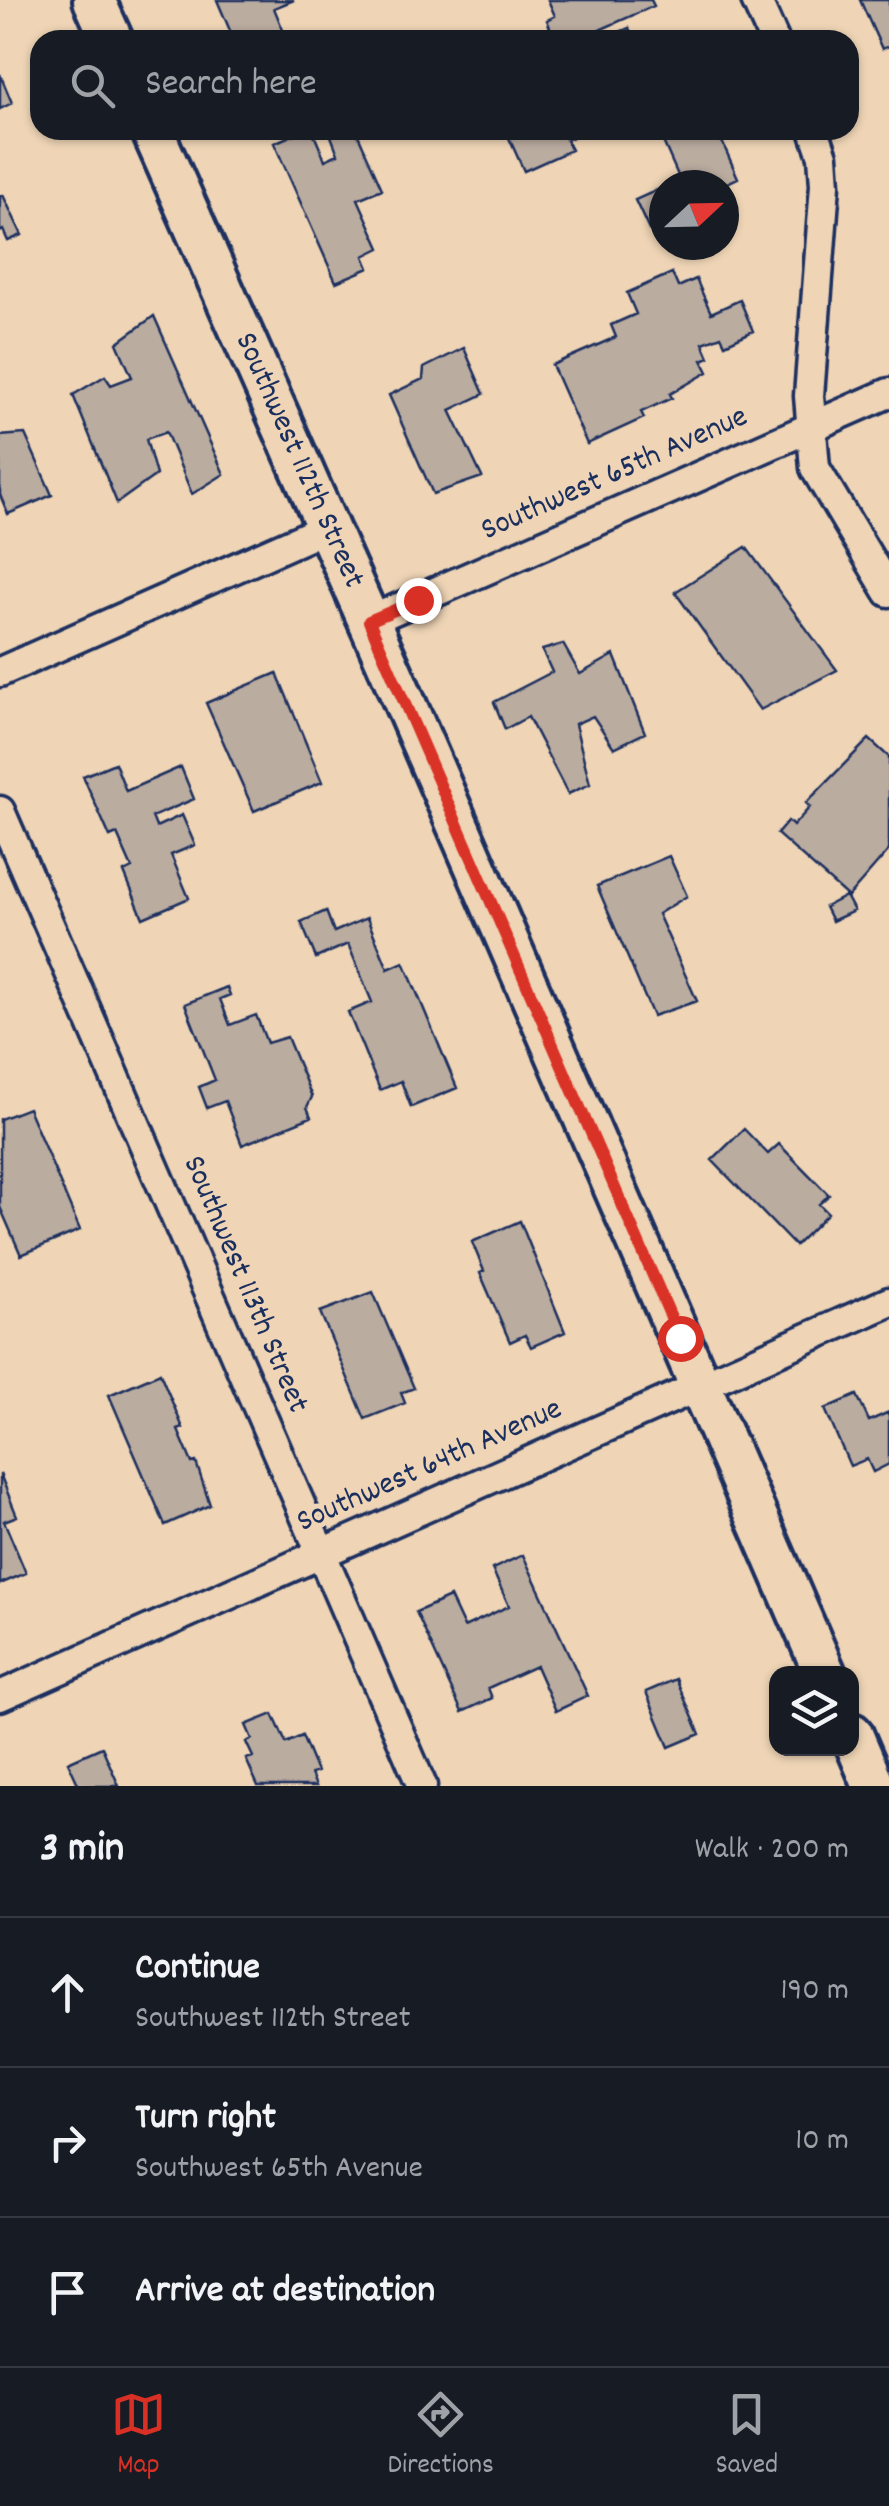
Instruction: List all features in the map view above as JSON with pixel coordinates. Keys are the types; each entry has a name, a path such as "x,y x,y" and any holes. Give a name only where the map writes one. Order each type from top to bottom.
{"main road":[{"path":"94,0 108,30"},
{"name":"Southwest 112th Street","path":"156,140 823,1666"},
{"path":"859,1751 874,1786"}],"street":[{"path":"756,0 770,30"},
{"path":"817,140 822,156 825,214 808,396 814,468 889,592"},
{"name":"Southwest 65th Avenue","path":"369,621 889,393"},
{"path":"0,672 328,527"},
{"name":"Southwest 113th Street","path":"0,811 422,1786"},
{"name":"Southwest 64th Avenue","path":"0,1696 889,1302"}],"building":[{"path":"217,0 294,0 274,8 283,30 230,30"},
{"path":"548,0 651,0 654,6 600,30 551,30 547,20 555,16"},
{"path":"860,0 889,0 889,46 882,49"},
{"path":"0,74 12,103 0,109"},
{"path":"316,140 325,160 338,154 333,140 360,140 382,189 358,199 380,248 364,256 369,268 336,282 274,143"},
{"path":"510,140 566,140 571,150 524,171"},
{"path":"662,140 721,140 734,170 676,170"},
{"path":"649,194 649,230 635,200"},
{"path":"3,195 22,235 8,241 3,230 0,232"},
{"path":"672,273 678,287 696,279 711,313 740,300 753,331 725,344 721,336 703,343 709,357 702,360 708,372 670,394 672,398 641,412 644,418 587,444 552,365 616,337 611,325 636,314 627,293"},
{"path":"154,316 224,474 192,494 166,432 146,439 156,475 117,503 73,395 105,376 111,385 132,377 117,343"},
{"path":"464,348 484,394 450,410 482,477 433,494 389,395 423,379 424,368"},
{"path":"25,434 52,495 8,514 0,495 0,436"},
{"path":"746,547 837,670 760,710 675,592"},
{"path":"563,644 580,674 614,655 645,733 614,748 593,716 575,724 590,784 568,794 528,717 505,729 494,702 552,672 542,650"},
{"path":"277,673 322,782 254,811 206,703"},
{"path":"869,739 889,757 889,850 848,897 777,834 788,821 793,826 810,807 806,803"},
{"path":"115,763 126,791 181,767 194,799 152,817 156,827 182,815 195,845 171,855 189,898 143,918 124,872 132,868 117,834 110,837 83,776"},
{"path":"669,856 687,896 658,914 697,1001 653,1016 597,886"},
{"path":"846,896 854,911 832,921 825,907"},
{"path":"326,911 334,932 367,918 388,969 404,962 457,1088 411,1107 401,1081 380,1090 348,1012 372,1002 348,944 316,958 301,922"},
{"path":"227,987 230,995 220,999 230,1025 256,1015 267,1043 287,1037 312,1097 307,1107 311,1117 242,1145 225,1101 207,1108 199,1087 215,1080 185,1004"},
{"path":"28,1108 80,1230 21,1255 0,1207 0,1119"},
{"path":"744,1129 768,1154 779,1144 829,1195 819,1204 828,1213 795,1246 712,1160"},
{"path":"520,1221 565,1332 531,1347 525,1335 510,1342 480,1273 484,1271 472,1242"},
{"path":"373,1292 414,1388 401,1393 405,1403 365,1419 320,1312"},
{"path":"160,1373 183,1428 178,1430 192,1463 196,1462 210,1505 165,1525 109,1395"},
{"path":"857,1395 869,1421 889,1412 889,1464 873,1472 867,1459 850,1466 825,1409"},
{"path":"0,1474 17,1516 4,1521 26,1573 0,1584"},
{"path":"523,1555 588,1696 556,1711 536,1666 488,1688 492,1698 462,1712 416,1612 450,1597 464,1627 509,1606 492,1569"},
{"path":"676,1679 700,1734 669,1747 646,1692"},
{"path":"273,1714 286,1743 302,1736 317,1772 311,1774 316,1786 258,1786 246,1759 253,1757 246,1742 252,1739 246,1725"},
{"path":"102,1747 119,1786 79,1786 68,1762"}],"route":[{"path":"418,600 369,621 680,1338"}]}
